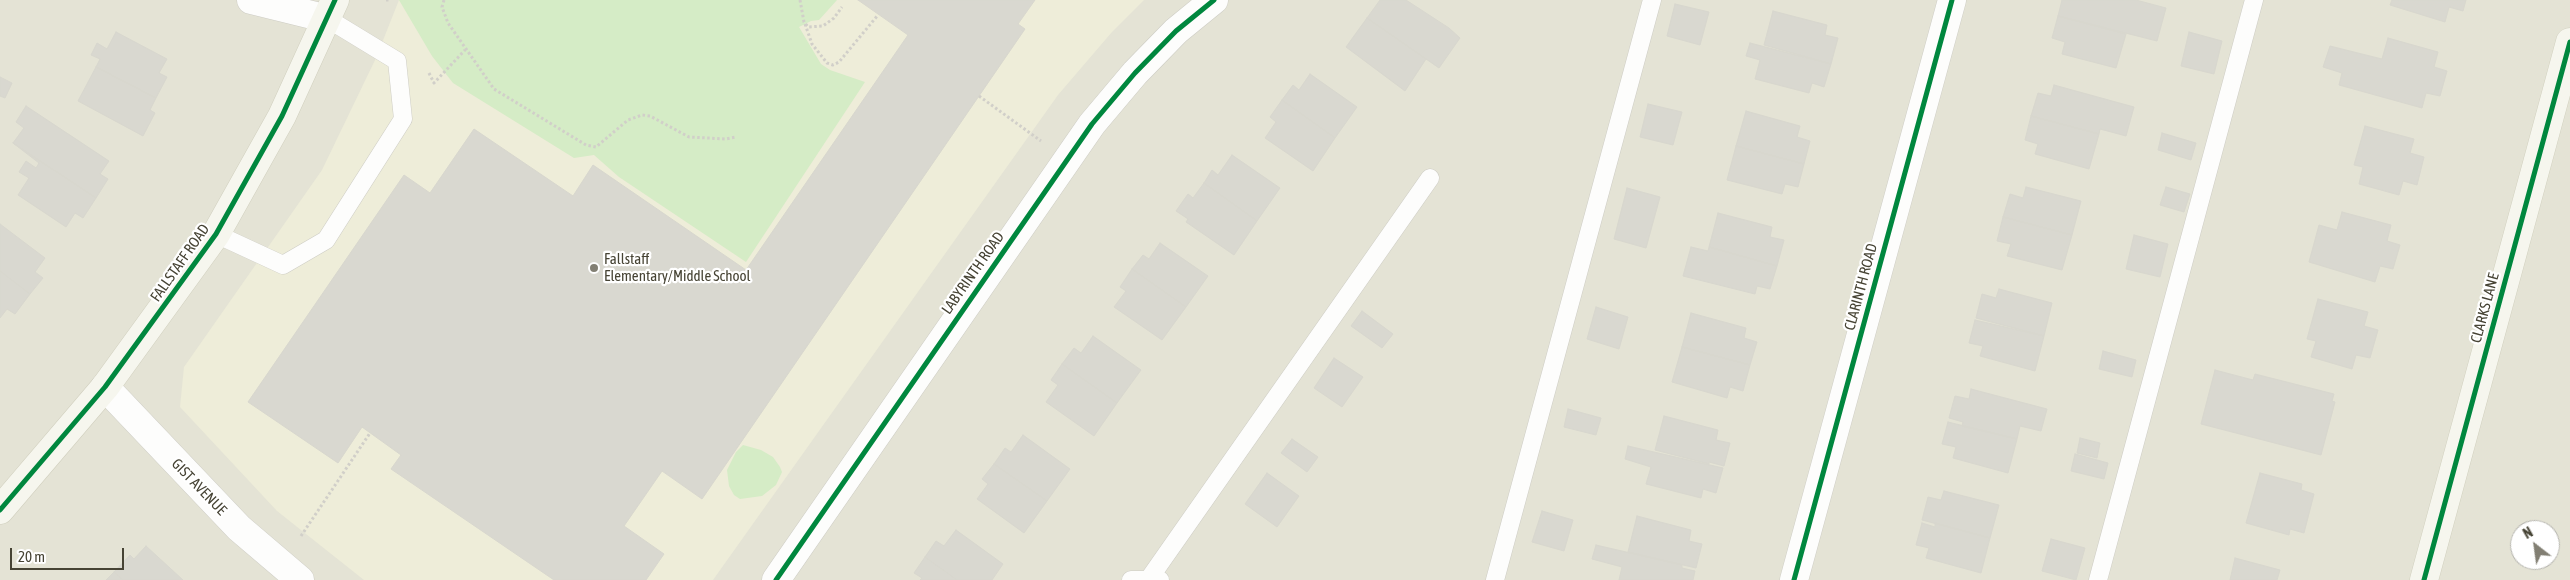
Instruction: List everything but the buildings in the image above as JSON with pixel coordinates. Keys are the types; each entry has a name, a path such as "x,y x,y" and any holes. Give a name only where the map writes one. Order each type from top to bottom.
{"street":[{"path":"250,0 331,10"},
{"name":"LABYRINTH ROAD","path":"776,580 1092,124 1134,73 1176,31 1214,0"},
{"name":"CLARINTH ROAD","path":"1794,580 1952,0"},
{"name":"FALLSTAFF ROAD","path":"0,510 105,387 216,234 282,116 331,10"},
{"name":"CLARKS LANE","path":"2424,580 2570,42"},
{"name":"GIST AVENUE","path":"105,387 239,528 300,580"}],"lane":[{"path":"1495,580 1652,0"},
{"path":"2098,580 2254,0"},
{"path":"216,234 283,265 326,240 403,119 397,61 331,10"},
{"path":"1131,580 1155,580 1430,178"}],"path":[{"path":"444,0 442,7 448,23 494,89 586,145 596,147 628,120 642,115 650,116 688,136 726,139 736,137"},
{"path":"800,0 812,44 827,63 832,65 839,62 878,14"},
{"path":"805,24 808,27 823,26 834,18 842,7"},
{"path":"425,65 434,83 465,50"},
{"path":"979,96 1041,141"},
{"path":"296,543 370,433"}],"shaded area":[{"path":"0,0 2570,0 2570,580 0,580"},
{"name":"Fallstaff Elementary/Middle School","path":"399,0 1144,0 1112,32 1058,95 713,580 364,580 277,511 180,407 184,367 322,170 376,58"}],"green space":[{"path":"399,0 837,0 819,20 811,21 799,27 821,64 830,70 865,82 746,262 619,177 594,155 574,158 453,83 432,56"},
{"path":"743,445 761,450 773,457 782,472 776,485 762,496 740,499 734,495 729,486 727,470 736,452"}],"cycle path":[{"path":"0,510 105,387 216,234 282,116 335,0"},
{"path":"776,580 1092,124 1135,73 1176,31 1214,0"},
{"path":"1794,580 1952,0"},
{"path":"2424,580 2570,42"}],"place":[{"name":"Fallstaff Elementary/Middle School","path":"594,268"}]}
